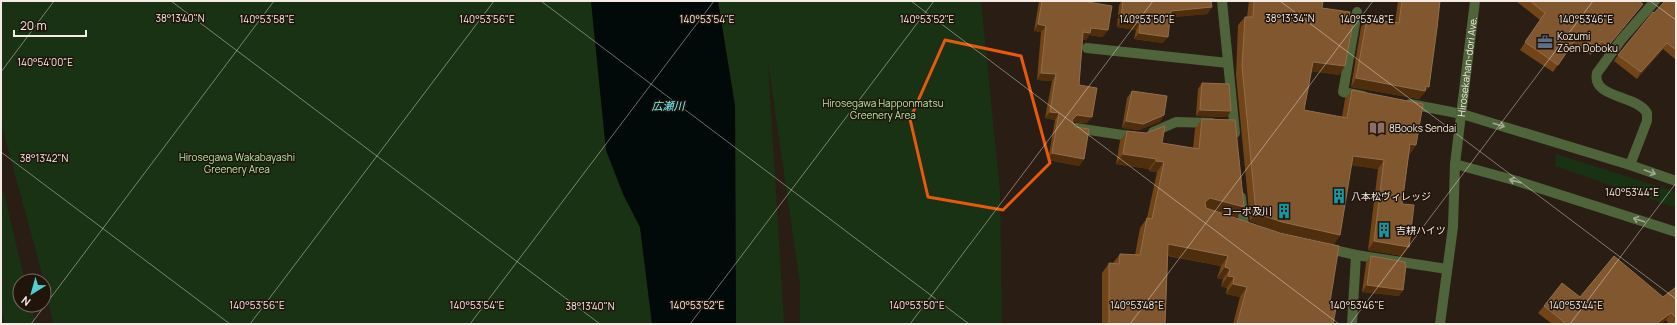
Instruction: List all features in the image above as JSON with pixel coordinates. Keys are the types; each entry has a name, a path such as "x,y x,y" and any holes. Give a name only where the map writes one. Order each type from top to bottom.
{"street":[{"path":"1222,1 1228,63 1227,124 1236,140"},
{"name":"Hirosekahan-dori Ave.","path":"1440,324 1453,228 1456,164 1475,1"},
{"path":"1630,165 1647,121 1647,113 1636,103 1600,88 1596,78 1597,73 1621,40 1655,1"},
{"path":"1357,12 1343,92 1372,97"},
{"path":"1086,48 1228,63"},
{"path":"1401,103 1462,114 1630,165 1676,181"},
{"path":"1074,128 1139,137 1176,122 1227,124"},
{"path":"1456,164 1517,181 1676,232"},
{"path":"1240,187 1244,226 1262,233"},
{"path":"1311,245 1356,256 1447,269"},
{"path":"1352,324 1356,256"}],"highlighted area":[{"path":"945,40 1021,56 1050,163 1003,210 928,197 910,119"}],"green space":[{"name":"Hirosegawa Wakabayashi Greenery Area","path":"1,1 591,1 606,150 623,194 640,227 652,324 53,324 51,313 52,313 52,273 42,273 1,123"},
{"name":"Hirosegawa Happonmatsu Greenery Area","path":"718,1 981,1 1000,191 1002,324 800,324 800,284 768,62 784,324 736,324 735,106"},
{"path":"1556,154 1676,192 1676,208 1555,166"},
{"path":"1,188 5,198 23,273 12,273 12,313 33,313 35,324 5,324 1,310"}],"water":[{"name":"広瀬川","path":"591,1 718,1 735,106 736,324 652,324 640,227 623,194 606,150"}],"building":[{"path":"1042,1 1082,1 1112,6 1108,30 1091,28 1090,33 1083,32 1079,85 1097,88 1092,117 1077,115 1072,120 1075,127 1089,129 1084,159 1052,153 1059,113 1050,112 1056,74 1041,73 1046,26 1038,24"},
{"path":"1123,1 1211,1 1212,7 1171,11 1168,37 1139,33 1140,23 1121,20"},
{"path":"1254,1 1323,1 1322,8 1350,12 1349,16 1354,17 1345,66 1313,62 1304,110 1347,118 1352,90 1423,104 1416,145 1410,144 1402,204 1414,205 1409,247 1374,241 1384,160 1353,156 1340,235 1282,222 1256,213 1242,66 1245,17 1253,17"},
{"path":"1402,1 1440,1 1429,87 1426,86 1425,91 1356,78 1367,19 1399,23"},
{"path":"1530,1 1638,1 1643,4 1608,46 1602,41 1596,47 1578,36 1558,65 1525,42 1545,13"},
{"path":"1665,1 1676,1 1676,50 1667,43 1641,72 1618,55 1653,12 1654,13"},
{"path":"1202,83 1229,84 1231,111 1200,110"},
{"path":"1132,91 1167,96 1164,115 1143,124 1126,121"},
{"path":"1202,119 1235,120 1244,207 1210,198 1205,202 1206,208 1280,233 1339,246 1330,302 1337,303 1333,324 1237,324 1247,287 1233,284 1234,277 1228,276 1230,269 1225,267 1228,256 1168,244 1165,324 1109,324 1109,263 1119,264 1120,254 1140,255 1147,218 1152,219 1164,162 1156,161 1156,159 1123,154 1127,131 1146,133 1165,126 1162,143 1199,149"},
{"path":"1371,256 1405,262 1406,266 1403,290 1367,285"},
{"path":"1614,256 1663,297 1676,287 1676,318 1671,313 1656,324 1562,324 1564,322 1544,306 1562,283 1580,297"}],"place":[{"name":"Kozumi Zōen Doboku","path":"1545,42"},
{"name":"8Books Sendai","path":"1377,128"},
{"name":"八本松ヴィレッジ","path":"1339,196"},
{"name":"コーポ及川","path":"1284,211"},
{"name":"吉耕ハイツ","path":"1384,230"}]}
